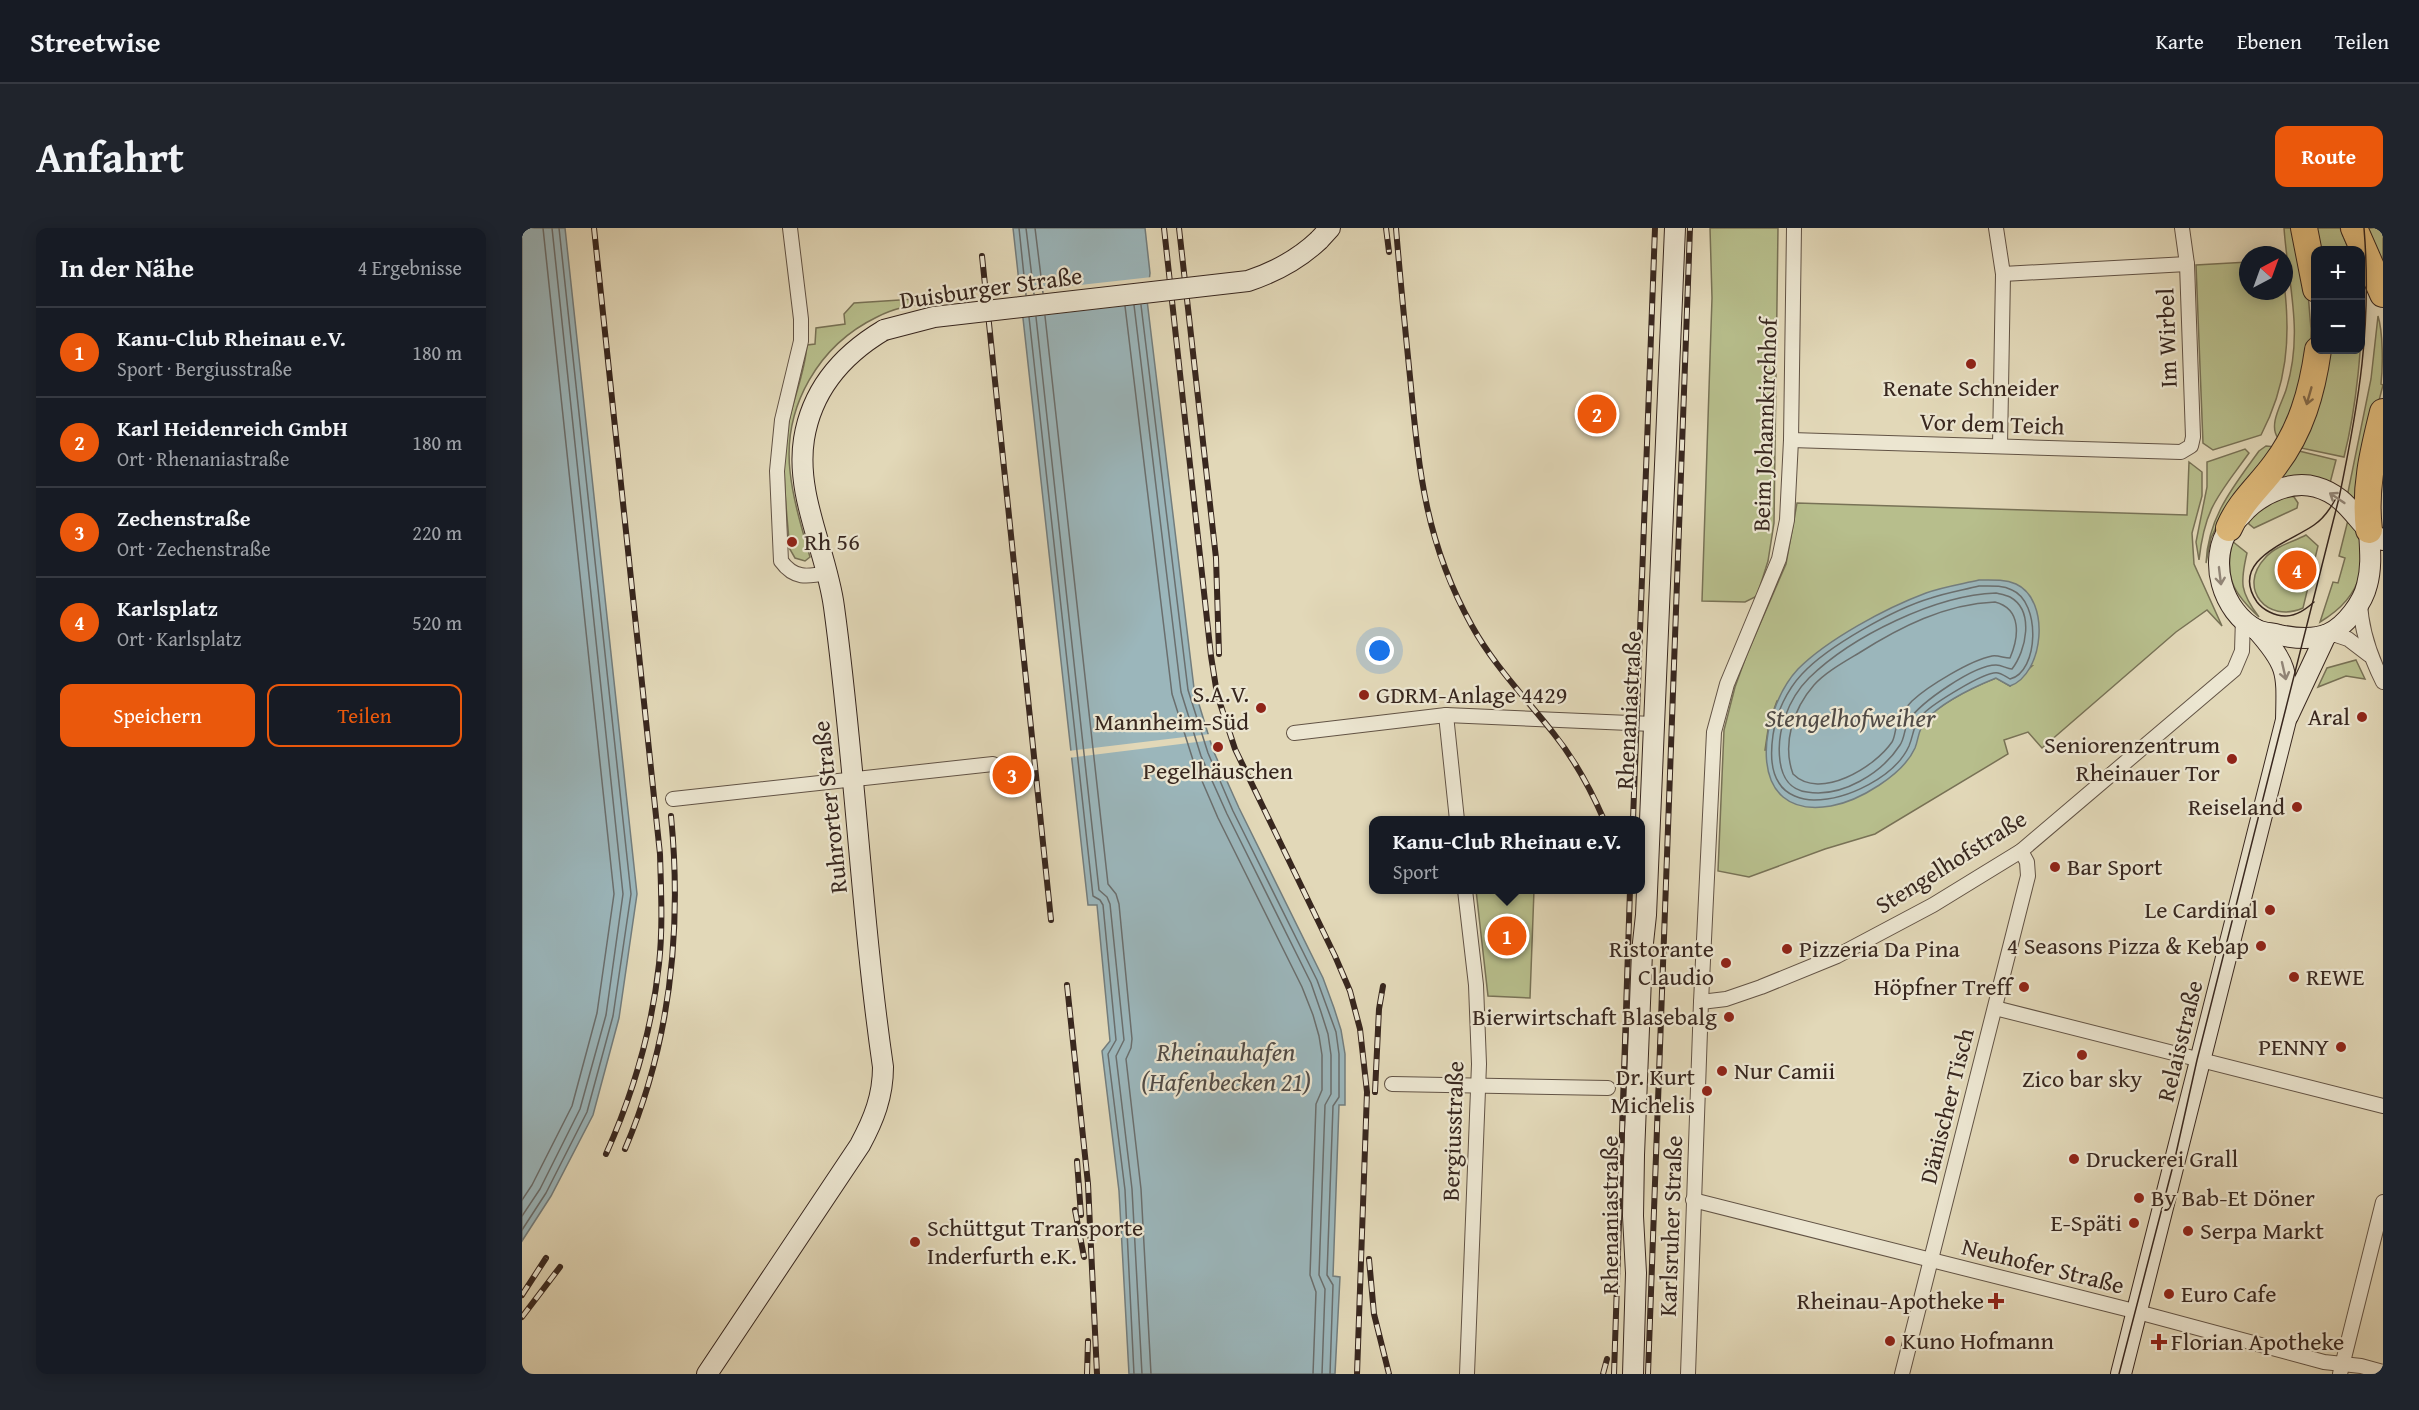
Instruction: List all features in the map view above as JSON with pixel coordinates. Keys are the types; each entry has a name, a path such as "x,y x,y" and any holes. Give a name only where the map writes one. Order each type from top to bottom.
{"highway":[{"path":"2304,228 2311,264"},
{"path":"2354,228 2383,294"},
{"path":"2229,528 2244,500 2288,446 2309,398 2317,354"},
{"path":"2378,531 2367,495 2371,463 2383,412"}],"street":[{"path":"790,228 801,319 801,341 782,420 777,471 781,561 788,571 800,577 827,573"},
{"name":"Rhenaniastraße","path":"1633,1374 1636,1305 1633,1216 1635,1135 1642,952 1647,915 1675,228"},
{"name":"Beim Johannkirchhof","path":"1711,828 1714,732 1727,684 1781,550 1787,520 1791,440 1794,228"},
{"path":"1996,228 2003,274 2000,446"},
{"name":"Im Wirbel","path":"2182,228 2187,264 2193,437 2191,446"},
{"name":"Duisburger Straße","path":"827,573 803,476 802,452 808,421 818,394 836,368 855,349 884,330 934,317 1248,281 1282,268 1308,251 1324,234"},
{"path":"2003,274 2187,264"},
{"name":"Vor dem Teich","path":"1791,440 2181,452 2191,446"},
{"path":"2371,657 2355,643 2328,634 2304,638 2285,636 2250,624 2229,603 2222,588 2219,570 2222,549 2229,528 2263,497 2283,488 2303,484 2317,487 2337,496 2378,531 2371,558 2373,586 2361,626 2371,657 2383,682"},
{"name":"Ruhrorter Straße","path":"707,1374 860,1144 871,1125 881,1097 883,1067 854,779 834,607 827,573"},
{"path":"2328,634 2346,619 2373,586"},
{"name":"Stengelhofstraße","path":"1701,1002 1726,999 1753,990 1837,956 1933,905 2021,850 2234,670 2250,624"},
{"name":"Relaisstraße","path":"2250,624 2277,652 2285,670 2286,720"},
{"name":"Relaisstraße","path":"2121,1374 2286,720 2328,634"},
{"path":"1294,732 1446,715 1653,724"},
{"path":"1446,715 1457,816"},
{"path":"673,799 993,764"},
{"name":"Karlsruher Straße","path":"1688,1374 1701,1002 1711,828"},
{"name":"Dänischer Tisch","path":"1902,1374 2028,876 2027,862 2021,850"},
{"name":"Bergiusstraße","path":"1465,894 1476,986 1478,1086 1467,1374"},
{"path":"1995,1008 2383,1106"},
{"path":"1392,1084 1608,1088"},
{"name":"Neuhofer Straße","path":"1694,1200 2137,1312 2324,1362 2341,1369 2383,1372"},
{"path":"2341,1369 2383,1203"}],"green space":[{"path":"1710,228 1778,228 1774,523 1768,561 1757,596 1745,602 1702,601 1712,298"},
{"path":"2284,228 2293,228 2308,293 2311,329 2310,361 2291,424 2278,438 2275,433 2275,421 2286,390 2294,348 2293,246 2286,246"},
{"path":"2311,228 2340,228 2347,246 2316,246"},
{"path":"2363,228 2383,228 2383,277"},
{"path":"2239,263 2239,300 2286,300 2286,303 2287,342 2282,379 2277,398 2261,435 2213,450 2203,443 2196,265"},
{"path":"930,298 931,302 890,311 856,329 822,361 809,380 792,423 789,447 793,493 810,557 805,561 795,558 788,546 794,544 793,539 789,540 784,457 787,430 804,366 807,345 815,344 816,328 845,324 844,314 854,303"},
{"path":"2378,316 2382,340 2381,384 2383,385 2373,424 2362,504 2347,497 2371,379"},
{"path":"2326,354 2360,354 2353,415 2344,457 2301,448"},
{"path":"2266,446 2277,447 2221,517 2211,538 2206,563 2211,531 2224,503 2259,451"},
{"path":"2245,449 2249,453 2222,491 2210,513 2205,526 2199,560 2196,542 2207,487 2207,462"},
{"path":"2299,451 2336,460 2329,487 2277,483"},
{"path":"2189,462 2202,472 2202,496 2192,533 2194,564 2222,626 2207,610 2176,632 2042,748 2028,732 2004,740 2008,754 1875,834 1825,849 1749,877 1718,871 1724,730 1735,687 1747,654 1786,564 1797,503 2187,515","holes":["2032,666 2010,686 1996,678 1976,686 1942,706 1924,722 1919,730 1914,749 1765,750 1769,723 1777,701"]},
{"path":"2288,495 2294,497 2298,503 2297,508 2254,528 2249,524 2248,517 2251,511"},
{"path":"2350,512 2361,545 2360,574 2355,588 2346,600 2335,612 2320,622 2333,582 2338,583 2345,558 2339,556"},
{"path":"2306,535 2318,546 2303,608 2290,612 2268,607 2255,591 2254,581 2257,569 2274,550"},
{"path":"2232,541 2247,553 2243,587 2248,601 2259,617 2242,600 2233,584 2229,565"},
{"path":"2356,660 2365,679 2346,676 2318,687 2327,668"},
{"path":"1476,894 1534,894 1530,998 1488,996"}],"water":[{"path":"522,228 565,228 637,894 619,1018 593,1115 551,1196 522,1241"},
{"name":"Rheinauhafen (Hafenbecken 21)","path":"1013,228 1145,228 1150,273 1147,300 1194,688 1213,750 1323,978 1341,1030 1345,1054 1345,1105 1339,1105 1333,1276 1340,1277 1335,1374 1129,1374 1119,1191 1102,1051 1110,1041 1097,905 1088,905"},
{"name":"Stengelhofweiher","path":"1979,580 2016,584 2027,592 2035,605 2039,637 2036,653 2021,679 2010,686 1996,678 1949,701 1923,723 1915,748 1901,768 1867,793 1831,806 1803,806 1783,797 1771,781 1766,759 1768,735 1774,711 1784,688 1798,669 1841,636 1893,607 1932,591"}],"pier":[{"path":"1152,277 1150,303 1020,318 1017,292"},
{"path":"1210,734 1213,740 1068,758 1068,751"}],"tram line":[{"path":"2119,1374 2339,498 2362,364 2366,298 2364,228"},
{"path":"2314,602 2293,615 2273,614 2257,602 2250,587 2250,575 2256,564 2266,554 2317,523 2335,500"}],"railway":[{"path":"594,228 660,854 661,909 659,964 652,1013 633,1085 606,1154"},
{"path":"1164,228 1217,694 1235,749 1350,991 1360,1029 1367,1092 1357,1374"},
{"path":"1179,228 1216,558 1219,654"},
{"path":"1386,228 1389,252"},
{"path":"1396,228 1421,475 1434,535 1444,565 1456,595 1481,641 1569,754 1602,816"},
{"path":"1633,816 1655,228"},
{"path":"1648,1374 1690,228"},
{"path":"982,256 1051,920"},
{"path":"625,1149 653,1069 669,986 675,901 671,816"},
{"path":"1614,1374 1630,894"},
{"path":"1067,985 1088,1184 1097,1374"},
{"path":"1375,1092 1379,1009 1383,986"},
{"path":"1077,1161 1081,1215"},
{"path":"1075,1210 1084,1257"},
{"path":"522,1295 546,1258"},
{"path":"1369,1259 1374,1314 1389,1374"},
{"path":"522,1317 560,1267"},
{"path":"1087,1374 1088,1341"},
{"path":"1603,1374 1607,1359"}],"place":[{"name":"Renate Schneider","path":"1971,364"},
{"name":"Karl Heidenreich GmbH","path":"1597,414"},
{"name":"Rh 56","path":"792,542"},
{"name":"Karlsplatz","path":"2297,570"},
{"name":"GDRM-Anlage 4429","path":"1364,695"},
{"name":"S.A.V. Mannheim-Süd","path":"1261,708"},
{"name":"Aral","path":"2362,717"},
{"name":"Pegelhäuschen","path":"1218,747"},
{"name":"Seniorenzentrum Rheinauer Tor","path":"2232,759"},
{"name":"Zechenstraße","path":"1012,775"},
{"name":"Reiseland","path":"2297,807"},
{"name":"Bar Sport","path":"2055,867"},
{"name":"Le Cardinal","path":"2270,910"},
{"name":"Kanu-Club Rheinau e.V.","path":"1507,936"},
{"name":"4 Seasons Pizza & Kebap","path":"2261,946"},
{"name":"Pizzeria Da Pina","path":"1787,949"},
{"name":"Ristorante Claudio","path":"1726,963"},
{"name":"REWE","path":"2294,977"},
{"name":"Höpfner Treff","path":"2024,987"},
{"name":"Bierwirtschaft Blasebalg","path":"1729,1017"},
{"name":"PENNY","path":"2341,1047"},
{"name":"Zico bar sky","path":"2082,1055"},
{"name":"Nur Camii","path":"1722,1071"},
{"name":"Dr. Kurt Michelis","path":"1707,1091"},
{"name":"Druckerei Grall","path":"2074,1159"},
{"name":"By Bab-Et Döner","path":"2139,1198"},
{"name":"E-Späti","path":"2134,1223"},
{"name":"Serpa Markt","path":"2188,1231"},
{"name":"Schüttgut Transporte Inderfurth e.K.","path":"915,1242"},
{"name":"Euro Cafe","path":"2169,1294"},
{"name":"Rheinau-Apotheke","path":"1996,1301"},
{"name":"Kuno Hofmann","path":"1890,1341"},
{"name":"Florian Apotheke","path":"2159,1342"}]}
